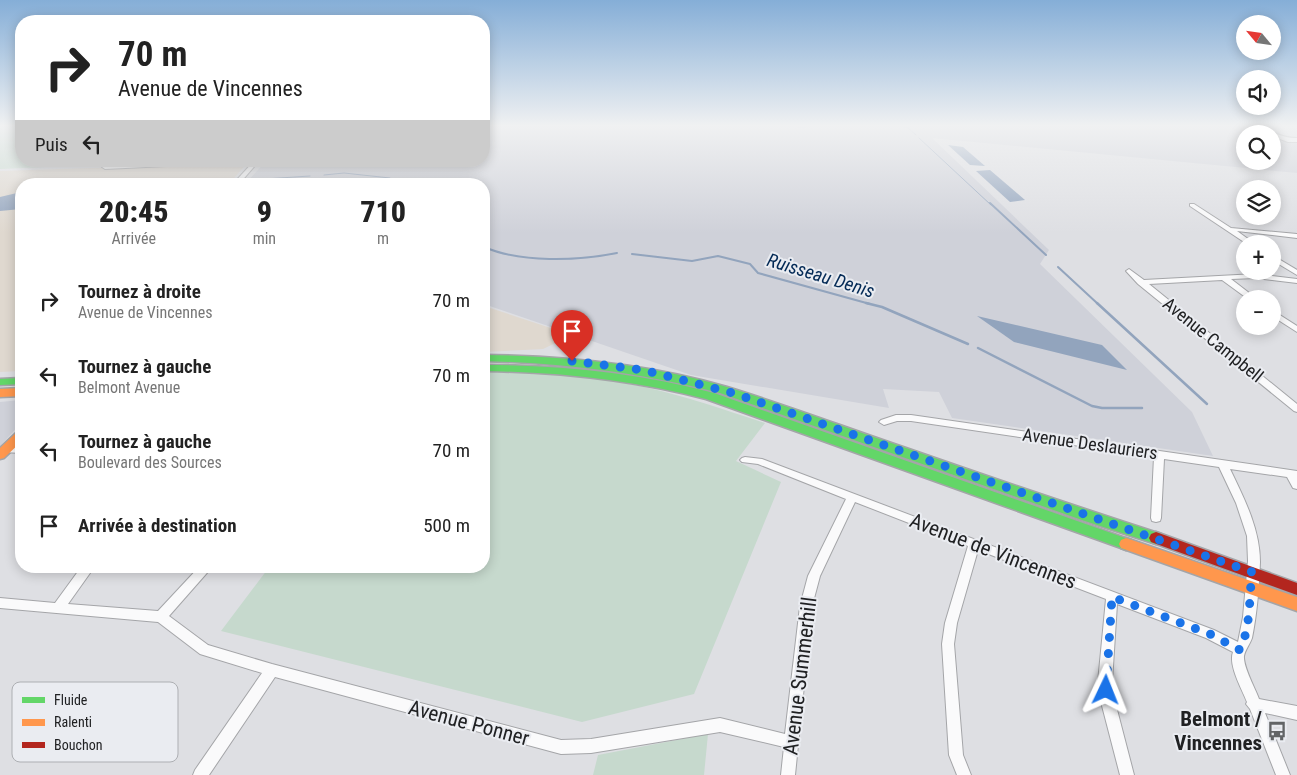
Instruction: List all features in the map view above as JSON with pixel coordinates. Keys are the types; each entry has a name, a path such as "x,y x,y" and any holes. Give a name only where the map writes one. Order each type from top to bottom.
{"main road":[{"path":"490,358 544,359 608,365 653,372 714,387 1297,589"},
{"path":"490,368 536,367 587,371 648,381 701,393 760,412 1297,604"},
{"path":"0,382 15,381"},
{"path":"0,394 15,393"},
{"path":"3,453 15,441"}],"street":[{"path":"241,178 252,167"},
{"path":"1192,205 1238,235"},
{"path":"1229,229 1297,236"},
{"path":"1281,263 1297,273"},
{"name":"Avenue Campbell","path":"1129,271 1297,409"},
{"path":"1141,282 1256,276 1297,281"},
{"path":"1224,278 1241,290"},
{"path":"1281,318 1297,330"},
{"name":"Avenue Deslauriers","path":"884,422 896,418 911,418 1294,474"},
{"path":"1156,518 1159,454"},
{"name":"Avenue de Vincennes","path":"745,460 759,460 1210,634 1240,650"},
{"path":"1223,464 1243,508 1252,536 1254,561 1250,588 1249,617 1245,640 1238,655 1238,665 1282,775"},
{"path":"1294,474 1297,486"},
{"name":"Avenue Summerhill","path":"788,775 806,606 814,576 852,497"},
{"path":"964,775 956,755 948,644 949,630 974,544"},
{"path":"57,608 84,573"},
{"path":"0,603 161,617 201,573"},
{"path":"1112,597 1106,690 1127,775"},
{"name":"Avenue Ponner","path":"161,617 204,650 561,748 591,746 720,725 791,742"},
{"path":"200,775 272,670"},
{"path":"1253,704 1297,714"}],"shaded area":[{"path":"490,161 956,161 1049,250 1040,264 1192,412 1213,456 952,418 939,392 883,389 889,408 691,375 490,306 490,178 250,178 261,167 490,167"},
{"path":"1174,161 1236,161 1236,167"},
{"path":"1281,161 1297,161 1297,173 1266,170 1281,170"},
{"path":"124,167 244,167 234,178 15,178 15,371 0,372 0,171"},
{"path":"490,308 572,335 543,349 490,352"},
{"path":"15,401 15,430 0,446 0,402"}],"green space":[{"path":"0,161 15,161 15,167 46,167 0,169"},
{"path":"490,372 564,376 624,383 675,395 765,423 736,461 781,482 694,694 582,722 221,631 265,573 490,573"},
{"path":"708,734 704,775 593,775 598,755"}],"water":[{"path":"966,161 979,161 985,166 970,165"},
{"path":"990,170 1025,200 1010,202 976,171"},
{"path":"15,193 15,210 0,211 0,197"},
{"path":"977,316 1102,345 1127,370 1014,342"}],"waterway":[{"path":"944,161 991,205"},
{"name":"Ruisseau Denis","path":"324,175 344,173 390,178"},
{"name":"Ruisseau Denis","path":"280,178 310,176"},
{"path":"990,203 1046,255"},
{"name":"Ruisseau Denis","path":"490,249 515,256 549,259 585,258 617,253"},
{"name":"Ruisseau Denis","path":"632,254 692,261 718,256 750,264 758,273 870,304"},
{"path":"1058,267 1098,304"},
{"name":"Ruisseau Denis","path":"866,303 870,304"},
{"path":"1097,303 1207,404"},
{"name":"Ruisseau Denis","path":"870,304 882,307 968,344"},
{"name":"Ruisseau Denis","path":"978,348 1092,406 1102,408 1142,408"}],"traffic: fast":[{"path":"490,358 545,360 605,366 665,376 724,390 1090,517 1156,538"},
{"path":"490,368 541,369 598,374 654,383 710,396 1126,544"},
{"path":"0,382 15,381"}],"traffic: slow":[{"path":"0,393 15,392"},
{"path":"0,455 15,441"},
{"path":"1126,544 1297,604"}],"traffic: jam":[{"path":"1156,538 1297,589"}],"place":[{"name":"Belmont / Vincennes","path":"1277,731"}],"route":[{"path":"572,361 643,370 733,393 1252,572 1249,617 1245,640 1240,650 1210,634 1112,597 1105,682 1106,690"}]}
